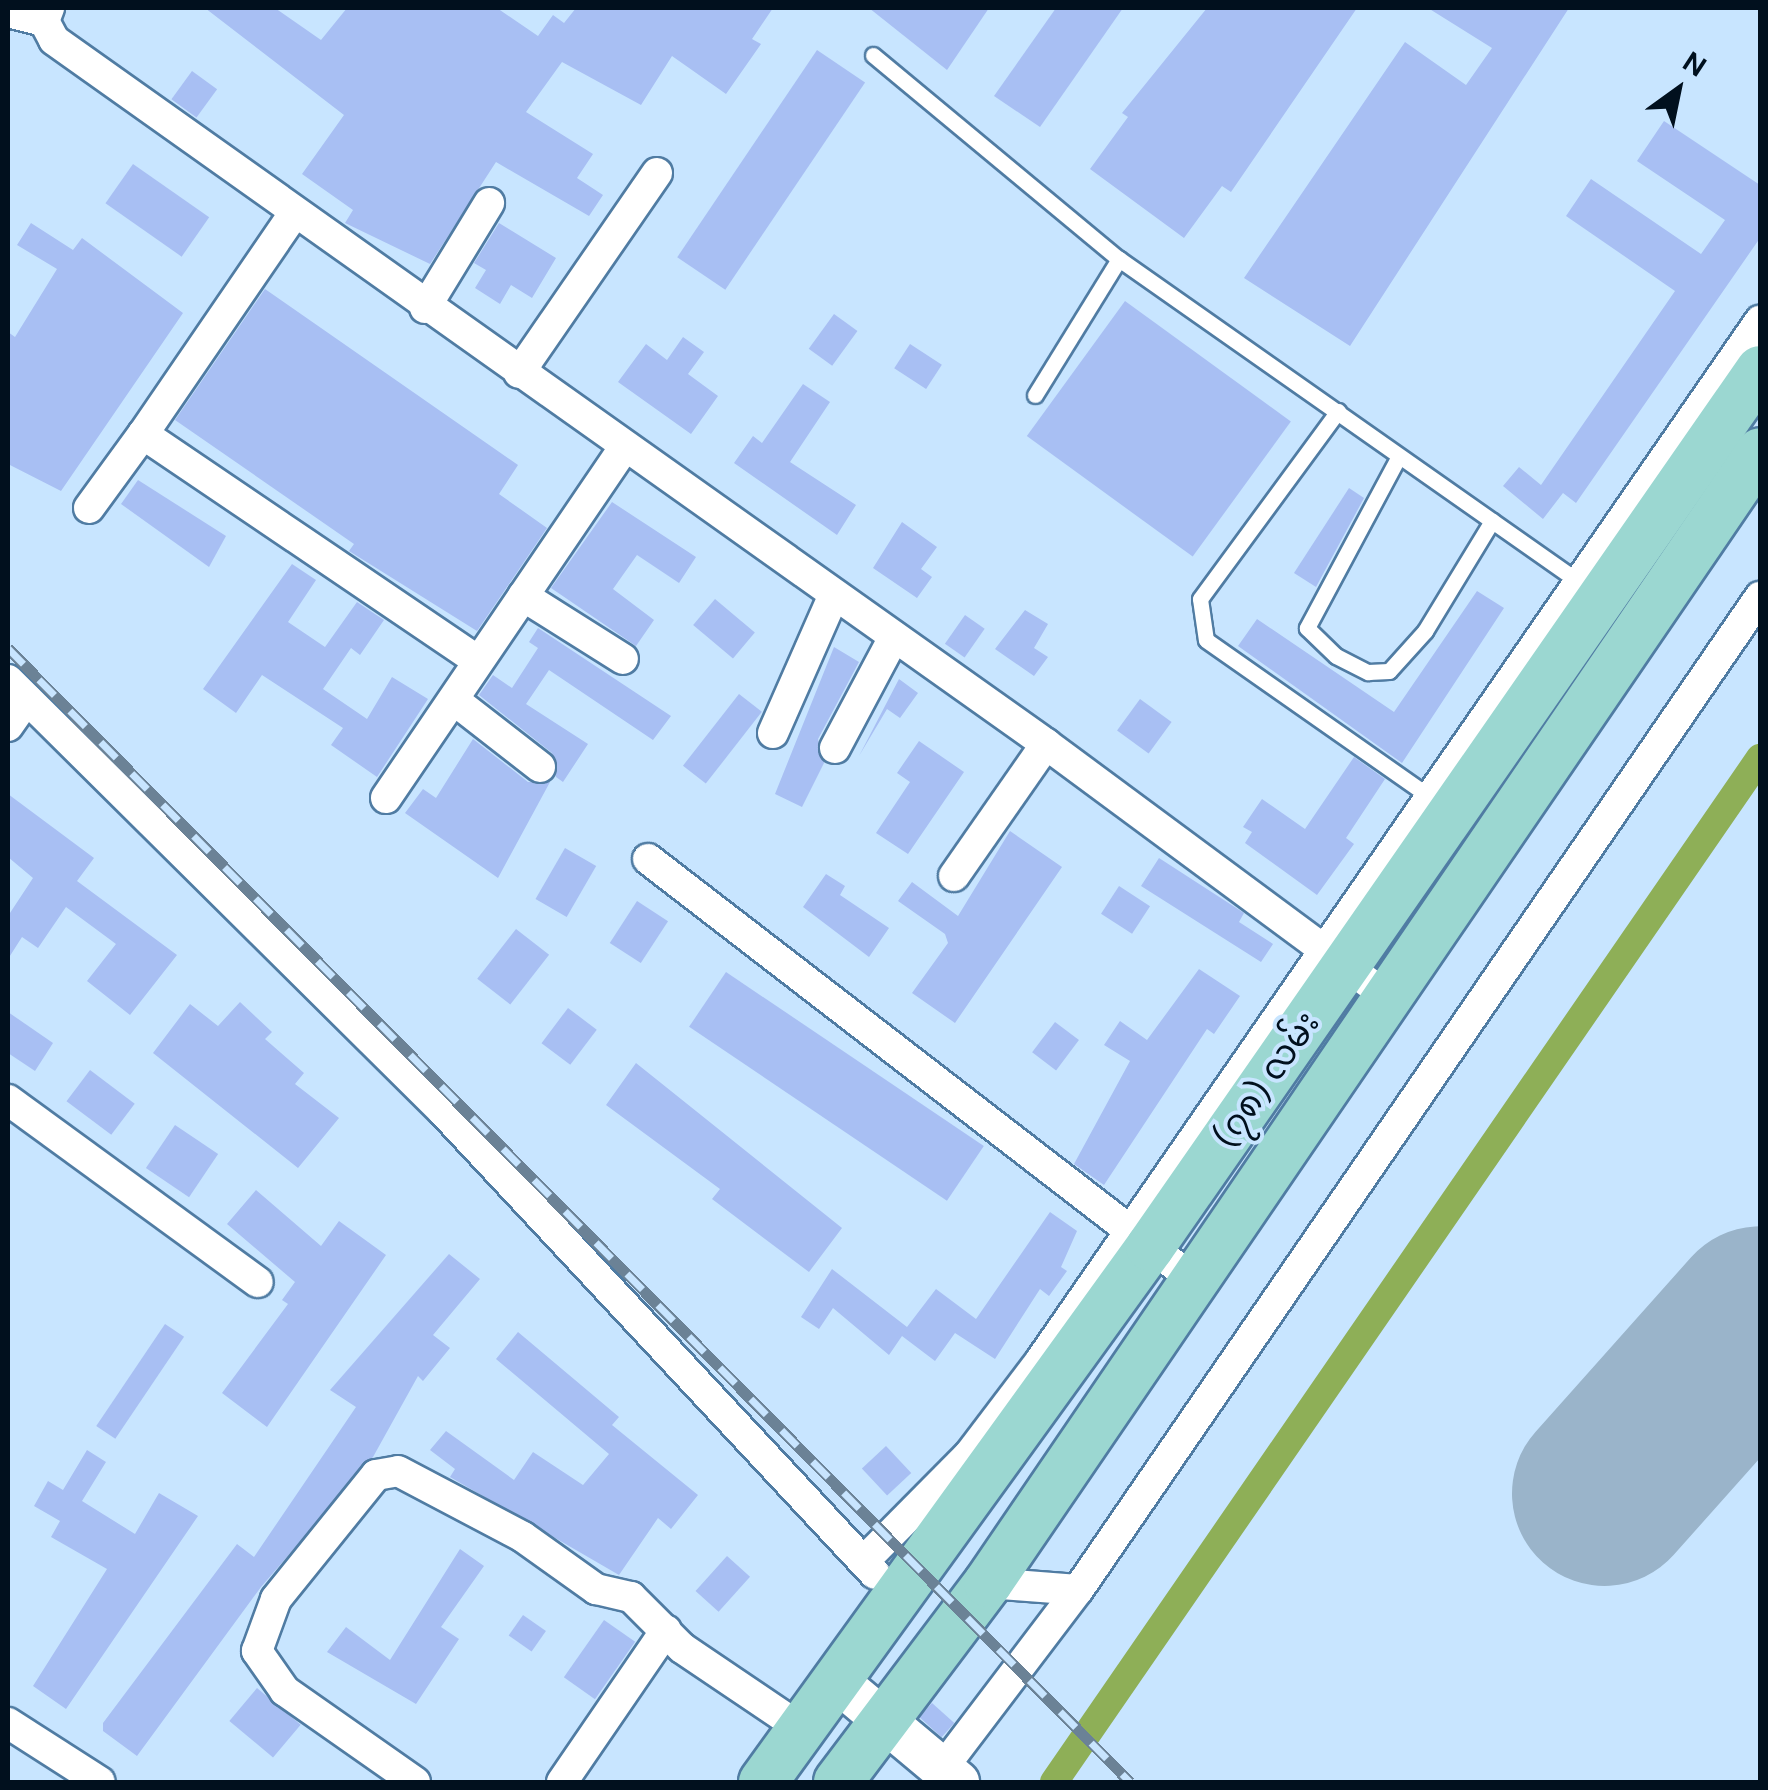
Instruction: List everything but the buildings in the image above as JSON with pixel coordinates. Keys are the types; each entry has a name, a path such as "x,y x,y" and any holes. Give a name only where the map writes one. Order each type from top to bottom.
{"main road":[{"name":"(၇၈) လမ်း","path":"838,1782 988,1582 1388,997 1613,606 1760,370"},
{"name":"(၇၈) လမ်း","path":"764,1782 893,1602 1138,1238 1444,805 1613,606 1760,452"},
{"path":"836,1682 950,1776"}],"street":[{"path":"8,12 46,14 54,40 293,215 1046,744 1388,997"},
{"path":"519,374 657,173"},
{"path":"426,308 490,203"},
{"path":"89,508 293,215"},
{"path":"1613,606 1760,321"},
{"path":"143,434 478,661"},
{"path":"386,798 625,446"},
{"path":"772,733 834,594"},
{"path":"523,596 623,659"},
{"path":"950,1776 1760,597"},
{"path":"835,748 894,637"},
{"path":"8,726 17,690"},
{"path":"17,690 443,1111 866,1558 893,1602"},
{"path":"454,700 540,768"},
{"path":"954,876 1046,744"},
{"path":"648,859 1194,1280"},
{"path":"8,1100 258,1282"},
{"path":"866,1558 969,1456 1138,1238"},
{"path":"415,1782 285,1691 257,1650 276,1598 376,1475 415,1477 596,1589 631,1597 666,1630 802,1729"},
{"path":"988,1582 1078,1590"},
{"path":"562,1782 666,1630"},
{"path":"8,1723 100,1782"}],"lane":[{"path":"872,55 1119,259 1613,606"},
{"path":"1035,395 1119,259"},
{"path":"1338,411 1200,600 1206,640 1444,805"},
{"path":"1398,458 1307,628 1336,656 1368,672 1390,671 1424,631 1492,521"}],"waterway":[{"path":"1054,1782 1760,758"}],"runway":[{"path":"1604,1493 1760,1318"}],"railway":[{"path":"8,648 1130,1782"}]}
